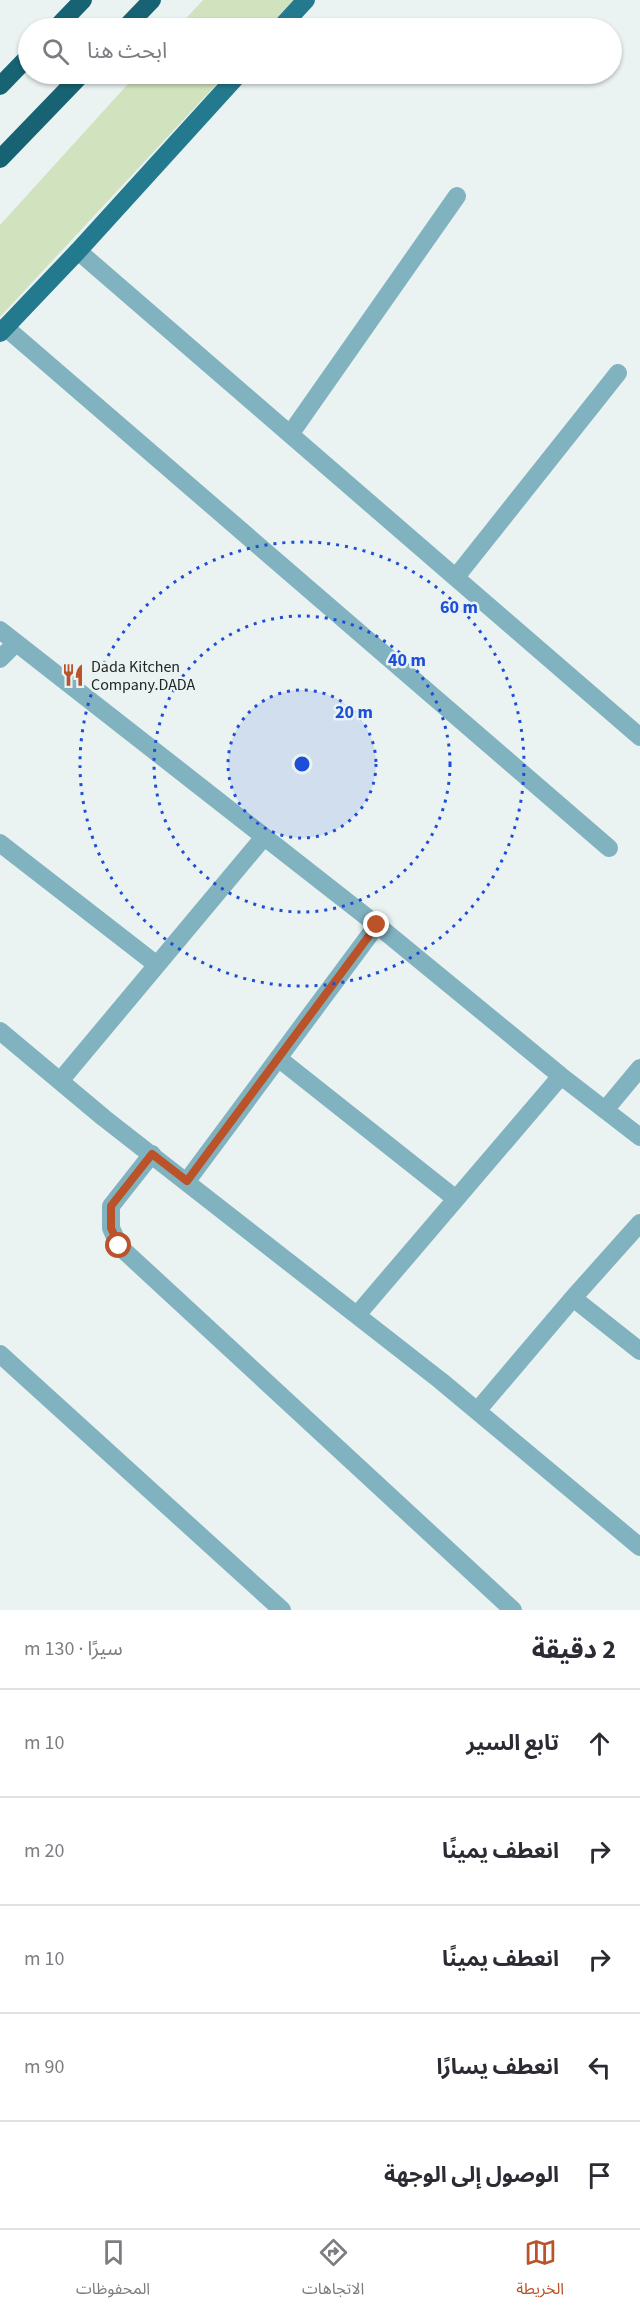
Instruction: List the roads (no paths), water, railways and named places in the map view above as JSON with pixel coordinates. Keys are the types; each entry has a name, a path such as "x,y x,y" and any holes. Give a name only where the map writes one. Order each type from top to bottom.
{"highway":[{"path":"66,18 83,0"},
{"path":"135,18 152,0"},
{"path":"0,86 18,67"},
{"path":"0,159 72,84"}],"main road":[{"path":"289,18 306,0"},
{"path":"3,330 230,84"}],"street":[{"path":"291,433 457,196"},
{"path":"78,251 640,737"},
{"path":"3,330 609,848"},
{"path":"456,577 618,373"},
{"path":"0,630 377,925 561,1076 640,1137"},
{"path":"0,659 15,644"},
{"path":"60,1081 264,837"},
{"path":"0,843 157,965"},
{"path":"187,1181 377,925"},
{"path":"0,1031 477,1411 640,1547"},
{"path":"278,1058 456,1199"},
{"path":"605,1110 640,1069"},
{"path":"357,1315 561,1076"},
{"path":"152,1154 111,1206 111,1228 119,1246 513,1610"},
{"path":"477,1411 640,1222"},
{"path":"573,1298 640,1351"},
{"path":"0,1354 282,1610"}],"place":[{"name":"Dada Kitchen Company.DADA","path":"73,675"}]}
